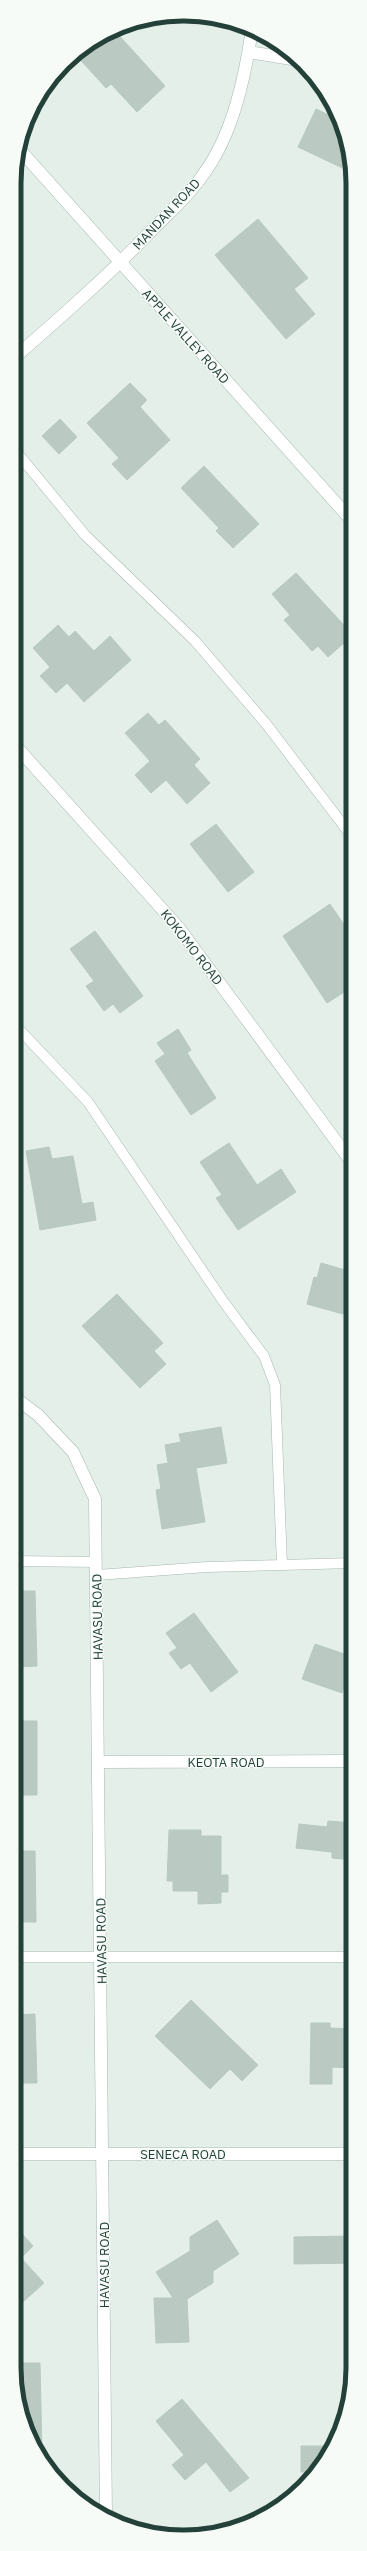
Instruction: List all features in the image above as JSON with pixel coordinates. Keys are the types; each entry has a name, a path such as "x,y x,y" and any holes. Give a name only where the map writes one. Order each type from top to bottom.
{"street":[{"name":"MANDAN ROAD","path":"21,352 120,263 206,172 229,128 249,52 251,36"},
{"path":"249,52 287,58"},
{"name":"APPLE VALLEY ROAD","path":"24,154 346,514"},
{"name":"KOKOMO ROAD","path":"21,752 180,928 346,1154"},
{"name":"HAVASU ROAD","path":"21,1402 38,1415 72,1452 95,1499 106,2510"},
{"name":"KEOTA ROAD","path":"99,1762 346,1761"},
{"name":"SENECA ROAD","path":"21,2154 346,2154"}],"lane":[{"path":"21,457 85,535 195,640 267,725 346,829"},
{"path":"21,1031 88,1102 223,1301 264,1356 275,1385 282,1565"},
{"path":"21,1562 96,1562"},
{"path":"97,1575 207,1567 346,1563"},
{"path":"21,1957 346,1957"}],"building":[{"path":"118,35 165,86 137,112 111,84 106,88 79,59 93,48"},
{"path":"316,109 331,116 334,121 343,152 346,170 298,147"},
{"path":"258,219 308,278 294,289 315,314 286,339 215,255"},
{"path":"130,383 147,400 140,407 170,440 127,480 112,464 119,458 87,423"},
{"path":"60,419 77,437 59,454 42,436"},
{"path":"204,466 259,524 233,548 216,531 219,528 181,488"},
{"path":"296,573 346,627 346,641 328,657 318,646 312,651 284,620 290,615 272,594"},
{"path":"58,625 69,637 75,631 94,651 110,636 131,660 84,702 67,683 56,693 40,676 50,667 33,648"},
{"path":"148,713 159,725 165,720 200,759 194,765 210,783 187,804 166,780 151,793 135,775 150,761 125,733"},
{"path":"216,824 254,872 228,892 190,844"},
{"path":"330,904 346,928 346,991 327,1003 283,936"},
{"path":"95,931 143,996 120,1013 113,1004 104,1011 86,986 94,981 70,949"},
{"path":"178,1029 191,1050 187,1053 216,1098 191,1115 155,1061 165,1054 157,1043"},
{"path":"229,1143 257,1185 281,1169 296,1192 238,1230 216,1198 222,1195 200,1162"},
{"path":"49,1147 52,1159 73,1156 82,1204 93,1202 96,1220 40,1230 26,1151"},
{"path":"321,1263 346,1270 346,1304 343,1314 307,1304 314,1277 317,1278"},
{"path":"117,1294 163,1343 154,1351 166,1364 140,1388 82,1326"},
{"path":"221,1427 227,1463 196,1468 205,1522 162,1529 156,1490 161,1489 157,1465 168,1463 165,1445 181,1442 179,1434"},
{"path":"21,1591 35,1591 37,1666 21,1667"},
{"path":"194,1613 238,1672 211,1692 190,1663 181,1669 169,1653 177,1648 166,1633"},
{"path":"315,1644 346,1655 346,1688 344,1687 342,1693 302,1679"},
{"path":"21,1721 37,1721 37,1795 21,1795"},
{"path":"328,1821 346,1822 346,1859 332,1858 332,1852 296,1848 299,1824 327,1827"},
{"path":"169,1830 201,1830 201,1836 221,1836 221,1875 228,1875 228,1892 221,1892 221,1903 198,1904 198,1891 173,1891 173,1881 167,1881"},
{"path":"21,1851 35,1851 36,1922 21,1922"},
{"path":"191,2000 258,2065 242,2081 230,2069 210,2089 155,2036"},
{"path":"35,2014 37,2083 21,2083 21,2015"},
{"path":"311,2023 330,2023 330,2028 346,2029 346,2068 332,2067 332,2084 310,2084"},
{"path":"217,2220 239,2254 213,2271 213,2283 187,2299 189,2342 156,2343 154,2298 173,2298 156,2272 190,2251 190,2237"},
{"path":"21,2233 33,2246 21,2258"},
{"path":"346,2236 346,2263 294,2264 294,2237"},
{"path":"21,2258 44,2283 21,2304"},
{"path":"21,2363 40,2363 42,2447 33,2430 24,2399 21,2378"},
{"path":"182,2399 249,2478 230,2492 206,2462 185,2480 172,2465 184,2455 156,2421"},
{"path":"301,2446 326,2446 319,2458 308,2472 301,2472"}]}
